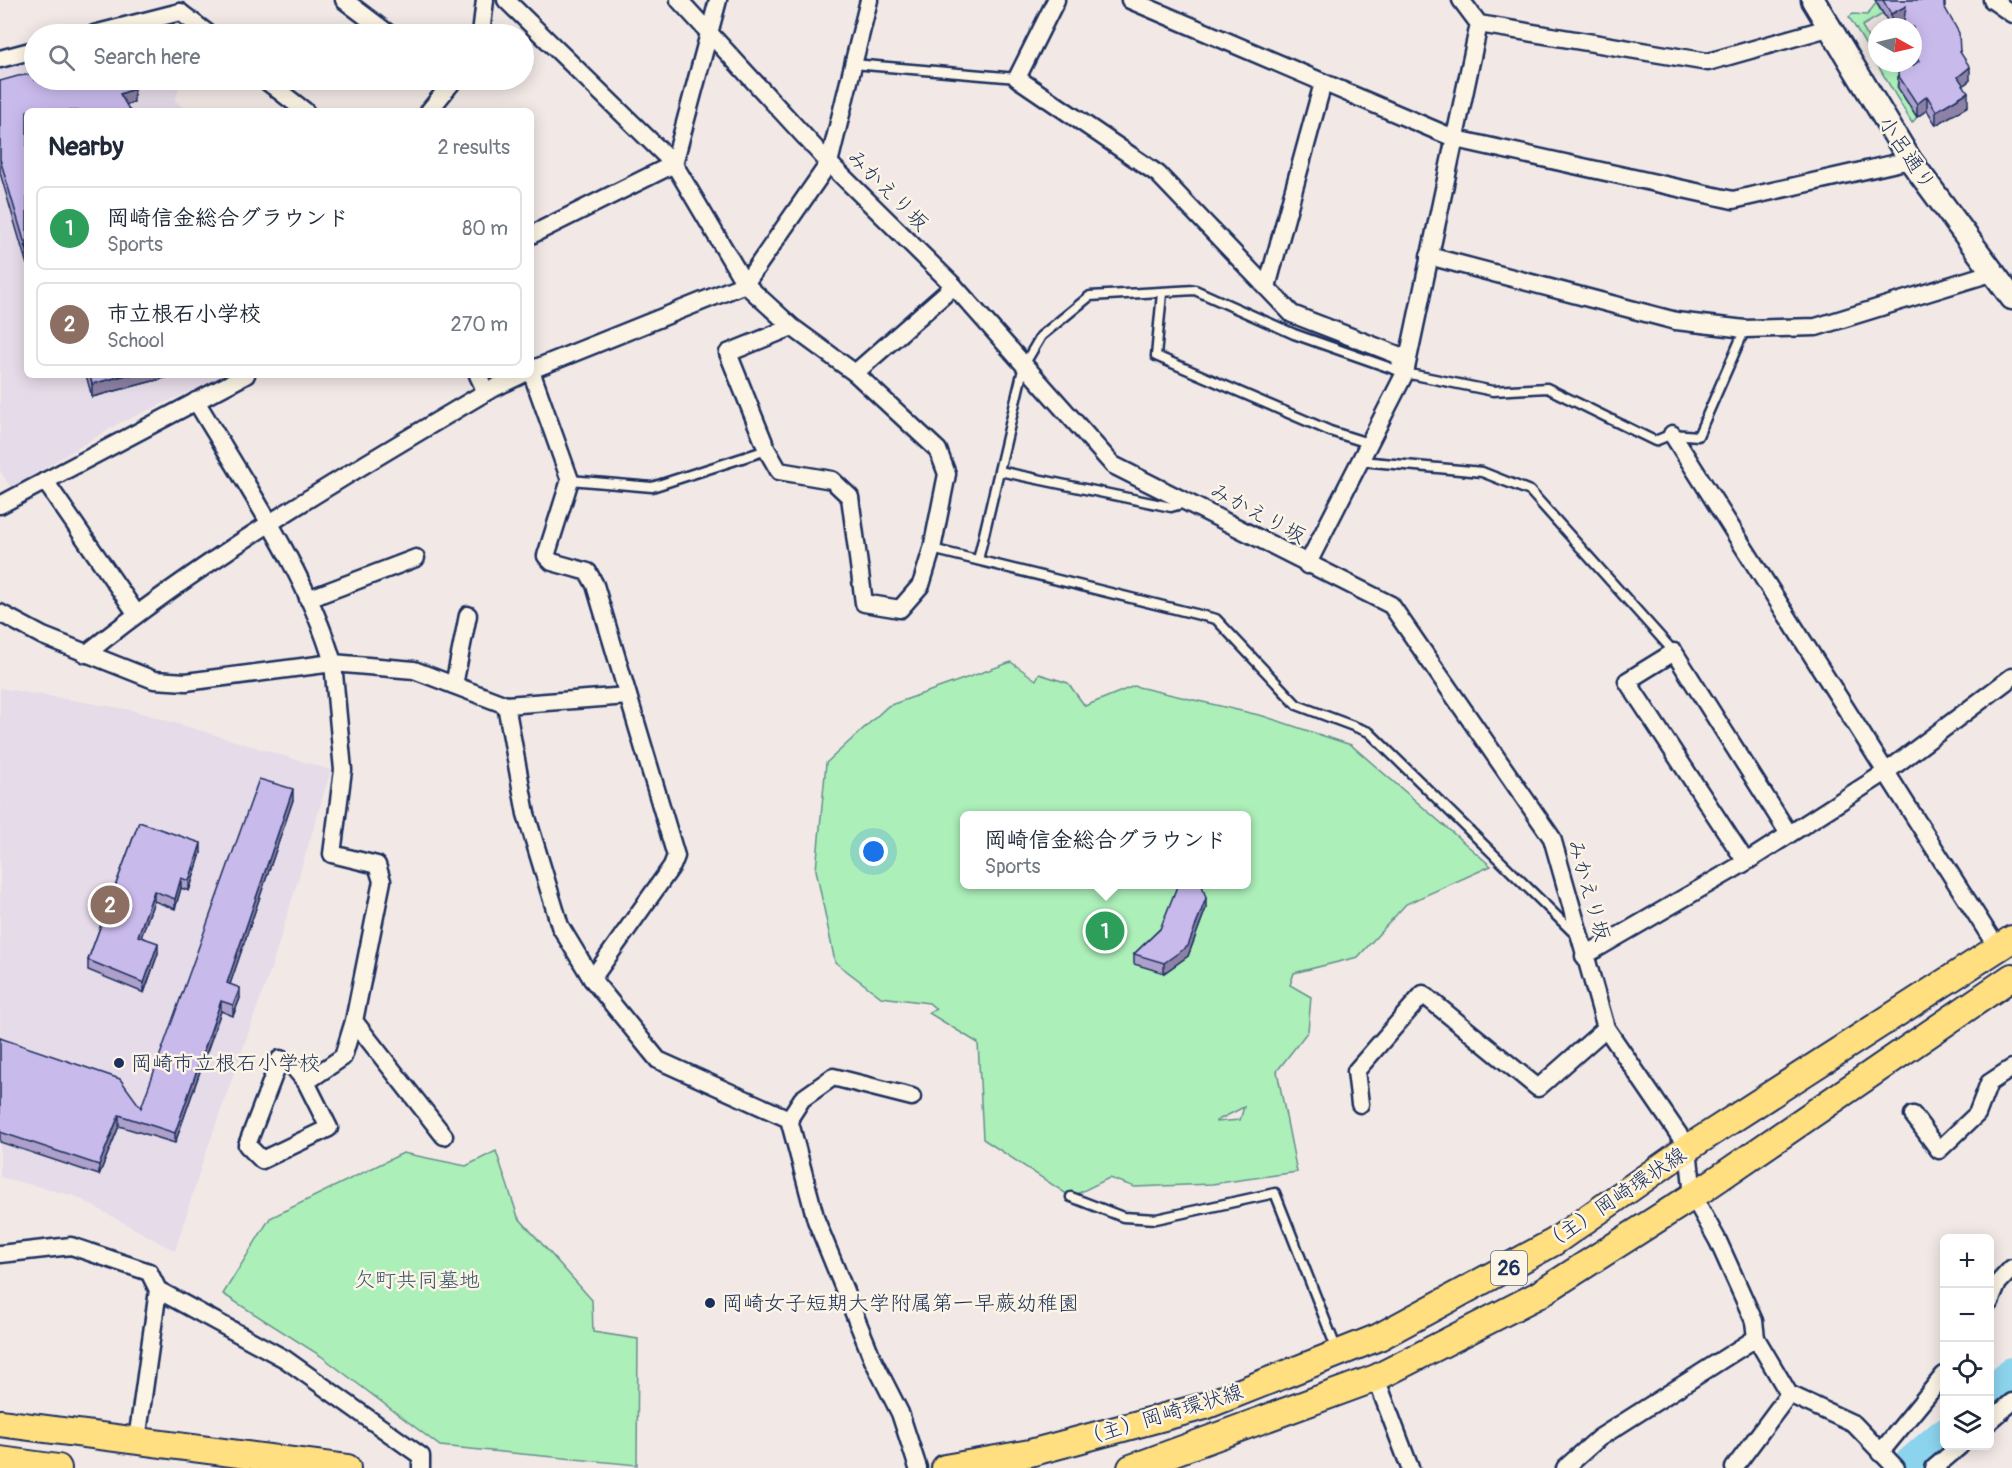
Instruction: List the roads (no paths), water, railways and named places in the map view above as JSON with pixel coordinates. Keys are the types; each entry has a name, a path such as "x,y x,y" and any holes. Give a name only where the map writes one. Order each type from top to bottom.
{"main road":[{"name":"（主）岡崎環状線","path":"945,1468 1030,1453 1205,1406 1379,1337 1554,1242 1688,1148 2005,944"},
{"name":"（主）岡崎環状線","path":"1134,1468 1376,1378 1538,1295 1693,1196 2010,982"},
{"path":"0,1423 347,1468"},
{"path":"0,1460 58,1468"}],"street":[{"path":"344,0 376,24"},
{"path":"482,24 485,0"},
{"path":"506,0 531,24"},
{"name":"みかえり坂","path":"679,0 829,163 954,286 1113,465 1391,605 1552,838 1606,1028 1688,1148"},
{"path":"534,234 674,164 707,31 718,0"},
{"path":"534,369 745,284 829,163 869,0"},
{"path":"1056,0 1017,78 1158,174 1292,314 1398,355 1405,373"},
{"path":"1130,0 1456,139 1733,200 1910,160"},
{"path":"1461,0 1479,24 1708,62 1828,28"},
{"name":"小呂通り","path":"1813,0 1910,160 1991,273 2011,295"},
{"path":"1992,0 2012,14"},
{"path":"126,24 183,6 200,24"},
{"path":"1308,565 1405,373 1479,24"},
{"path":"534,27 674,164 745,284 792,327 855,373 938,450 947,474 932,549 921,585 900,609 864,603 850,497 832,480 779,471 767,450 728,353 792,327"},
{"path":"0,59 24,53"},
{"path":"1267,287 1323,82"},
{"path":"278,90 301,108"},
{"path":"431,108 445,90"},
{"path":"1429,256 1676,321 1745,329 1816,327 1991,273"},
{"path":"855,373 954,286"},
{"path":"0,505 241,378"},
{"path":"479,378 486,392"},
{"path":"86,654 136,613 268,522 486,392 515,378"},
{"path":"534,378 570,480 546,556 552,562 588,572 595,585 676,856 672,866 592,979"},
{"path":"196,401 268,522 308,599 333,663 343,770 332,855 377,864 382,881 354,1021 343,1057 306,1082"},
{"path":"1671,434 1886,772 2005,944"},
{"path":"45,481 136,613"},
{"path":"308,599 416,558"},
{"path":"0,613 43,636 154,680 186,682 333,663 414,670 506,705 628,696"},
{"path":"454,685 468,615"},
{"path":"1746,862 1628,681 1674,652 1789,834"},
{"path":"1584,956 1746,862 1886,772 2012,678"},
{"path":"506,705 526,814 560,927 592,979 658,1060 789,1119"},
{"path":"1360,1104 1356,1071 1423,994 1538,1088 1606,1028"},
{"path":"354,1021 444,1136"},
{"path":"280,1059 290,1064 306,1082 329,1128 262,1160 247,1145 280,1059"},
{"path":"1913,1115 1939,1150 1977,1114 1989,1083 2012,1068"},
{"path":"912,1097 833,1077 802,1099 789,1119 816,1220 873,1360 900,1413 918,1468"},
{"path":"1688,1148 1693,1196 1718,1241 1754,1321 1756,1338 1788,1394 1854,1424 1889,1462 1940,1381"},
{"path":"0,1254 71,1246 149,1272 158,1290 137,1440"},
{"path":"1994,1291 1998,1283 2012,1268"},
{"path":"158,1290 285,1359 421,1456 421,1468"},
{"path":"1565,1468 1599,1437 1756,1338"},
{"path":"1376,1378 1410,1468"},
{"path":"1734,1468 1788,1394"},
{"path":"1994,1418 2012,1402"},
{"path":"1934,1468 1955,1450"}],"lane":[{"path":"852,64 1017,78"},
{"path":"978,560 1024,365 1041,336 1090,296 1195,290 1294,334 1405,373 1493,391 1547,388 1655,441 1671,434 1698,436 1745,329"},
{"path":"1161,292 1156,356 1330,431 1368,443"},
{"path":"570,480 652,487 767,450"},
{"path":"1360,461 1482,472 1530,491 1674,652"},
{"path":"999,471 1172,507 1188,502"},
{"path":"932,549 1216,619 1297,705 1369,732 1580,939"},
{"path":"1071,1197 1123,1218 1156,1219 1275,1193 1339,1353"}],"waterway":[{"path":"1991,1396 2012,1374"},
{"path":"1906,1468 1940,1438"}],"place":[{"name":"市立根石小学校","path":"110,905"},
{"name":"岡崎信金総合グラウンド","path":"1105,931"},
{"name":"岡崎市立根石小学校","path":"119,1063"},
{"name":"岡崎女子短期大学附属第一早蕨幼稚園","path":"710,1303"}],"park label":[{"name":"欠町共同墓地","path":"417,1280"}]}
